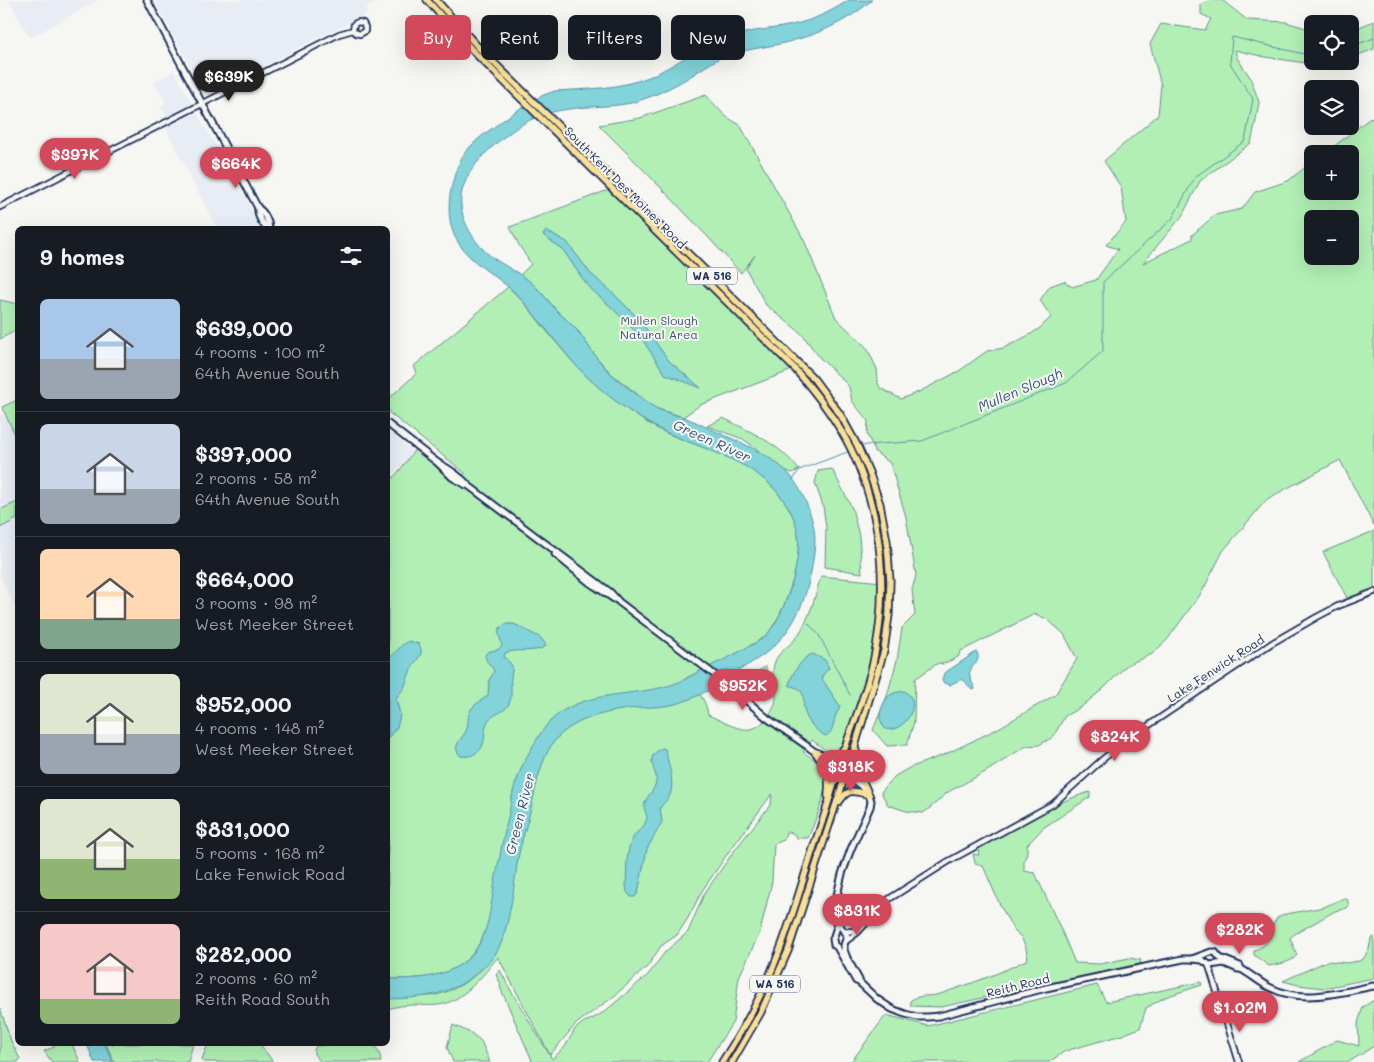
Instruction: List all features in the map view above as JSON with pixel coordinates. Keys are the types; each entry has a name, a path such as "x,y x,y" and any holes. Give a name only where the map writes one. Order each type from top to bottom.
{"highway":[{"name":"South Kent Des Moines Road","path":"427,0 474,52 795,369 825,406 851,447 862,472 872,505 879,541 882,582 881,613 873,664 778,955 747,1021 722,1062"},
{"name":"South Kent Des Moines Road","path":"436,0 479,48 518,84 813,378 846,423 869,472 880,504 890,581 889,614 884,651 856,746 788,952 761,1012 732,1062"},
{"path":"815,752 830,758 834,757 841,753 848,742"},
{"path":"856,746 857,769 870,795"},
{"path":"815,752 826,767 829,778 827,806"},
{"path":"835,808 849,791 870,795"}],"main road":[{"path":"147,0 269,226"},
{"path":"390,426 438,463 446,472 469,486 610,592 618,602"},
{"path":"539,540 607,596 618,602 693,658 767,718 861,786 870,795"},
{"name":"Reith Road","path":"870,795 870,807 851,848 842,874 834,909 836,933 832,941 856,981 892,1009 917,1017 939,1016 1046,988 1183,959 1192,959 1206,963"},
{"name":"Reith Road","path":"835,906 838,909 839,924 847,936 845,943 846,955 859,982"},
{"path":"836,933 844,931"},
{"path":"837,947 845,943"},
{"path":"1216,964 1219,962 1215,952 1208,953 1205,956 1206,963 1210,965 1224,963 1238,969 1242,968"},
{"name":"Reith Road","path":"1192,959 1208,953"},
{"path":"1218,957 1237,964 1271,988 1292,995 1304,996 1374,986"}],"street":[{"path":"0,207 340,34 353,30"},
{"name":"Lake Fenwick Road","path":"845,943 867,923 878,908 893,896 949,861 1053,804 1087,772 1124,742 1258,653 1335,608 1374,592"},
{"path":"844,931 859,930"},
{"path":"1206,963 1212,976 1239,1062"},
{"path":"1212,976 1216,964"}],"shaded area":[{"path":"9,0 99,0 30,38"},
{"path":"154,0 381,0 365,9 367,14 208,94 205,93"},
{"path":"174,70 261,226 215,226 161,118 166,116 161,106 166,103 154,82"},
{"path":"4,413 15,435 15,503 0,510 0,415"},
{"path":"390,433 413,451 390,478"},
{"path":"15,520 15,606 0,575 0,528"}],"green space":[{"path":"1222,0 1247,20 1286,22 1304,28 1304,63 1235,50 1237,58 1250,77 1259,102 1251,143 1200,181 1182,216 1143,263 1192,239 1192,235 1215,215 1242,209 1255,192 1288,181 1304,168 1304,200 1359,200 1359,145 1336,145 1348,135 1359,135 1359,127 1369,119 1374,118 1374,526 1340,460 1267,499 1223,551 1202,592 1167,640 1152,654 1127,665 1103,689 1081,707 1065,716 1053,737 1039,745 1026,746 987,771 948,792 923,813 906,811 888,805 881,792 895,776 997,729 1055,695 1077,659 1064,634 1047,619 1035,614 961,651 958,657 943,664 938,663 915,679 914,722 907,745 887,746 873,730 887,696 897,660 902,628 915,615 912,590 916,575 906,517 890,463 875,452 867,434 868,421 852,401 847,384 820,358 801,333 766,305 746,269 755,255 741,273 599,125 640,118 706,95 725,116 740,125 804,240 836,318 867,348 877,369 880,388 901,399 959,371 987,351 1004,348 1040,328 1051,317 1040,300 1050,286 1064,281 1072,287 1096,280 1118,249 1106,245 1126,222 1121,187 1104,161 1158,115 1161,85 1150,44 1161,24 1205,30 1211,19 1201,14 1201,4"},
{"path":"1374,21 1374,49 1359,55 1359,27"},
{"name":"Mullen Slough Natural Area","path":"611,189 795,369 700,405 683,417 655,408 613,375 595,356 579,332 537,288 520,275 531,264 510,227"},
{"path":"508,287 526,305 574,363 602,390 659,429 744,465 768,482 781,497 792,514 798,535 796,566 790,589 775,623 765,637 723,661 686,678 703,699 708,715 740,729 748,729 755,728 769,715 776,700 774,664 776,659 802,630 812,607 821,576 882,582 876,647 848,742 834,751 828,752 812,740 803,752 817,762 823,770 825,777 824,794 818,814 808,838 797,838 793,833 786,832 784,840 774,844 772,881 760,932 739,977 733,1022 707,1062 532,1062 496,975 500,970 552,1059 565,1047 575,1029 604,1012 648,975 665,952 688,932 704,894 734,851 771,804 772,794 702,891 677,935 661,946 647,967 613,997 576,1024 550,1055 498,957 472,987 456,999 438,1005 408,1005 390,1008 390,999 411,995 430,996 458,987 483,968 496,953 485,933 473,953 464,962 445,973 423,978 390,979 390,481 419,444 462,477 465,473 390,414 390,397 417,373 414,366"},
{"path":"0,300 15,303 15,331 0,339"},
{"path":"15,401 15,435 2,407"},
{"path":"723,418 774,446 799,470 792,473 782,469 762,456 757,449 743,439 707,426"},
{"path":"832,469 852,508 859,536 862,573 825,567 826,527 823,506 815,483 818,471"},
{"path":"15,503 15,520 0,528 0,510"},
{"path":"1374,531 1374,588 1347,598 1323,552"},
{"path":"766,666 766,696 746,680"},
{"path":"1090,792 1090,797 1043,828 1027,845 1024,871 1035,873 1075,963 1100,964 1129,958 1141,960 1140,964 941,1007 911,1006 910,1001 917,997 940,994 995,974 1028,959 1021,937 1014,931 983,866 975,863 973,854 979,855 978,849 1032,817"},
{"path":"1344,898 1347,899 1349,905 1347,908 1335,911 1290,938 1297,955 1292,960 1269,966 1254,955 1254,950 1268,941 1274,922 1281,915 1324,907"},
{"path":"1374,937 1374,978 1324,988 1283,981 1327,961 1346,963 1359,961 1364,958 1371,939"},
{"path":"1201,982 1202,985 1165,997 1146,1008 1140,1028 1065,1051 1049,1062 851,1062 886,1015 928,1026 1097,985 1106,1002"},
{"path":"1374,1000 1374,1046 1349,1062 1299,1062 1337,1040 1359,1046 1358,1023 1363,1007"},
{"path":"0,1008 11,1041 20,1059 18,1062 0,1062"},
{"path":"453,1025 471,1033 481,1041 490,1062 453,1062 447,1047"},
{"path":"73,1046 80,1062 52,1062 44,1051 54,1047"},
{"path":"107,1046 192,1046 188,1062 114,1062"},
{"path":"207,1046 261,1046 273,1062 203,1062 202,1059"},
{"path":"316,1046 375,1046 381,1062 321,1062 314,1054"}],"water":[{"path":"849,0 872,0 840,22 817,33 793,41 745,51 745,34 791,25 825,14"},
{"name":"Green River","path":"681,60 717,60 680,83 645,99 620,105 573,108 547,114 524,123 490,149 476,163 466,179 462,191 462,213 471,234 480,246 493,258 529,280 576,329 607,370 624,385 658,409 690,420 769,457 790,475 801,491 814,529 812,568 805,595 791,626 776,644 763,655 713,688 679,703 627,709 595,716 575,724 558,737 546,754 542,764 518,858 508,921 497,951 480,971 455,987 434,994 412,998 390,999 390,979 423,977 445,972 466,961 479,944 489,916 512,795 522,766 539,736 551,720 566,709 582,702 600,697 656,689 677,683 765,637 772,629 783,608 795,573 798,534 791,512 775,490 760,476 743,465 668,433 650,424 618,403 580,370 514,292 467,254 460,246 452,229 449,203 454,177 462,156 481,137 525,105 555,91 615,86 638,81 659,73"},
{"path":"546,231 567,242 591,274 639,319 669,361 701,388 665,374 640,336 592,290 563,250 543,235"},
{"path":"506,624 514,624 541,638 546,646 537,650 505,653 504,657 512,666 510,701 506,708 488,721 480,750 471,756 461,756 457,745 466,731 469,713 474,706 488,695 489,680 494,672 485,655 501,647 498,631"},
{"path":"409,641 419,644 421,654 411,669 404,688 396,698 400,715 397,727 390,736 390,657 403,644"},
{"path":"976,652 978,658 970,673 975,689 972,690 963,680 950,685 944,683 942,680 944,673"},
{"path":"813,654 825,660 829,668 822,676 822,679 840,706 831,730 826,736 815,729 809,721 804,709 802,692 789,685 798,667"},
{"path":"904,691 910,696 912,702 910,716 899,727 885,729 880,718 883,705 889,696"},
{"path":"662,748 665,749 669,766 671,790 669,797 660,808 662,822 647,849 638,893 635,897 631,897 627,892 626,886 628,854 634,836 644,826 646,821 647,817 644,806 656,782 652,760 656,752"},
{"path":"88,1046 106,1046 113,1062 94,1062"}],"waterway":[{"name":"Mullen Slough","path":"861,447 866,445 922,441 1066,383 1103,351 1103,282 1172,219 1195,177 1245,141 1253,99 1230,63 1232,37 1304,54"},
{"name":"Mullen Slough","path":"1359,44 1374,38"},
{"name":"Mullen Slough","path":"793,480 799,470 850,451"},
{"path":"808,623 819,635 850,695"}]}
